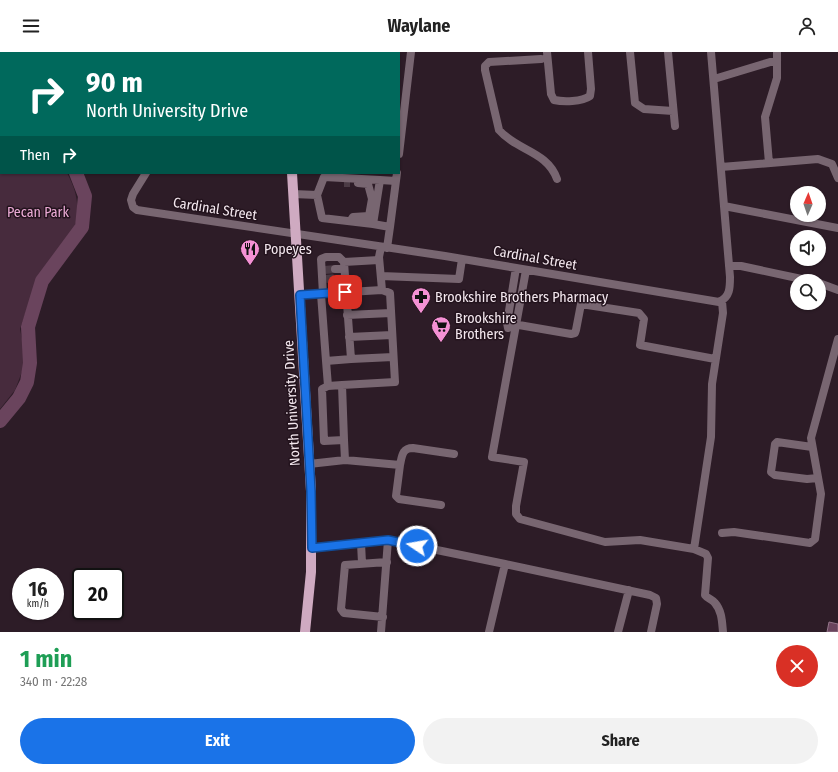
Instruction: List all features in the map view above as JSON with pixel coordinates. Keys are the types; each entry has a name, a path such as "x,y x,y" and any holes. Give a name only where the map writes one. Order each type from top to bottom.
{"main road":[{"name":"North University Drive","path":"292,174 300,295 312,548 305,632"}],"street":[{"path":"400,133 403,81 411,52"},
{"path":"547,52 551,94 554,100 559,101 582,99 590,96 592,89 588,52"},
{"path":"630,52 635,103 644,109 673,111"},
{"path":"668,52 675,126"},
{"path":"694,549 711,437 712,384 723,313 722,301 729,291 729,266 711,52"},
{"path":"541,59 525,56 489,62 485,66 497,125 507,138 549,164 557,179"},
{"path":"714,79 777,56 777,78 765,117 769,163"},
{"path":"721,167 811,159 824,161 835,168 838,178"},
{"name":"Cardinal Street","path":"145,174 132,197 133,207 137,210 462,259 713,302 722,301"},
{"path":"382,290 379,260 390,227 396,177 380,180 324,178 317,195 322,218 390,227"},
{"path":"332,178 337,183 368,184 372,199 369,216 353,217 350,221"},
{"path":"373,224 380,180"},
{"path":"293,194 317,195"},
{"path":"724,206 838,228"},
{"path":"328,386 322,294 324,270 321,260 326,257 339,257 344,266 351,359"},
{"path":"381,276 460,279 462,259"},
{"path":"335,269 379,260"},
{"path":"729,266 741,266 790,276"},
{"path":"516,268 511,324 511,345 492,456 524,462 516,506 518,516 524,521 605,542 640,540 694,549 706,554 708,558 704,595 713,601 718,607 724,632"},
{"path":"511,324 526,270"},
{"path":"336,278 345,278"},
{"path":"826,286 838,290"},
{"path":"300,295 382,290 390,293 395,382 328,386 322,389 324,441 344,440"},
{"path":"511,324 575,333 579,307 584,304 640,313 644,319 640,345 715,359"},
{"path":"347,315 391,313"},
{"path":"349,337 392,335"},
{"path":"722,533 734,532 810,543 813,542 816,535 820,502 818,478 812,446 812,432 838,339"},
{"path":"326,361 393,357"},
{"path":"342,385 345,460"},
{"path":"812,446 777,442 775,444 771,470 775,475 807,479 818,478"},
{"path":"441,506 399,499 396,496 400,465 404,451 407,448 454,454"},
{"path":"309,464 345,460 400,465"},
{"path":"312,548 388,540 650,595 656,598 657,604 651,632"},
{"path":"381,632 388,540"},
{"path":"361,543 362,563"},
{"path":"383,617 344,613 340,609 345,565 387,562"},
{"path":"489,632 505,564"},
{"path":"618,632 628,590"}],"green space":[{"name":"Pecan Park","path":"0,174 68,174 74,187 77,201 77,215 74,231 37,278 20,329 25,354 23,369 15,390 0,409"}],"shaded area":[{"path":"829,622 838,624 838,632 827,632"}],"waterway":[{"path":"0,421 19,398 27,382 30,363 28,327 42,281 82,227 85,196 76,174"}],"tunnel":[{"path":"344,183 350,183"},
{"path":"325,270 335,269"},
{"path":"326,279 335,278"}],"place":[{"name":"Popeyes","path":"250,266"},
{"name":"Brookshire Brothers Pharmacy","path":"421,314"},
{"name":"Brookshire Brothers","path":"441,343"}],"route":[{"path":"345,292 300,295 311,491 312,548 388,540 417,546"}]}
